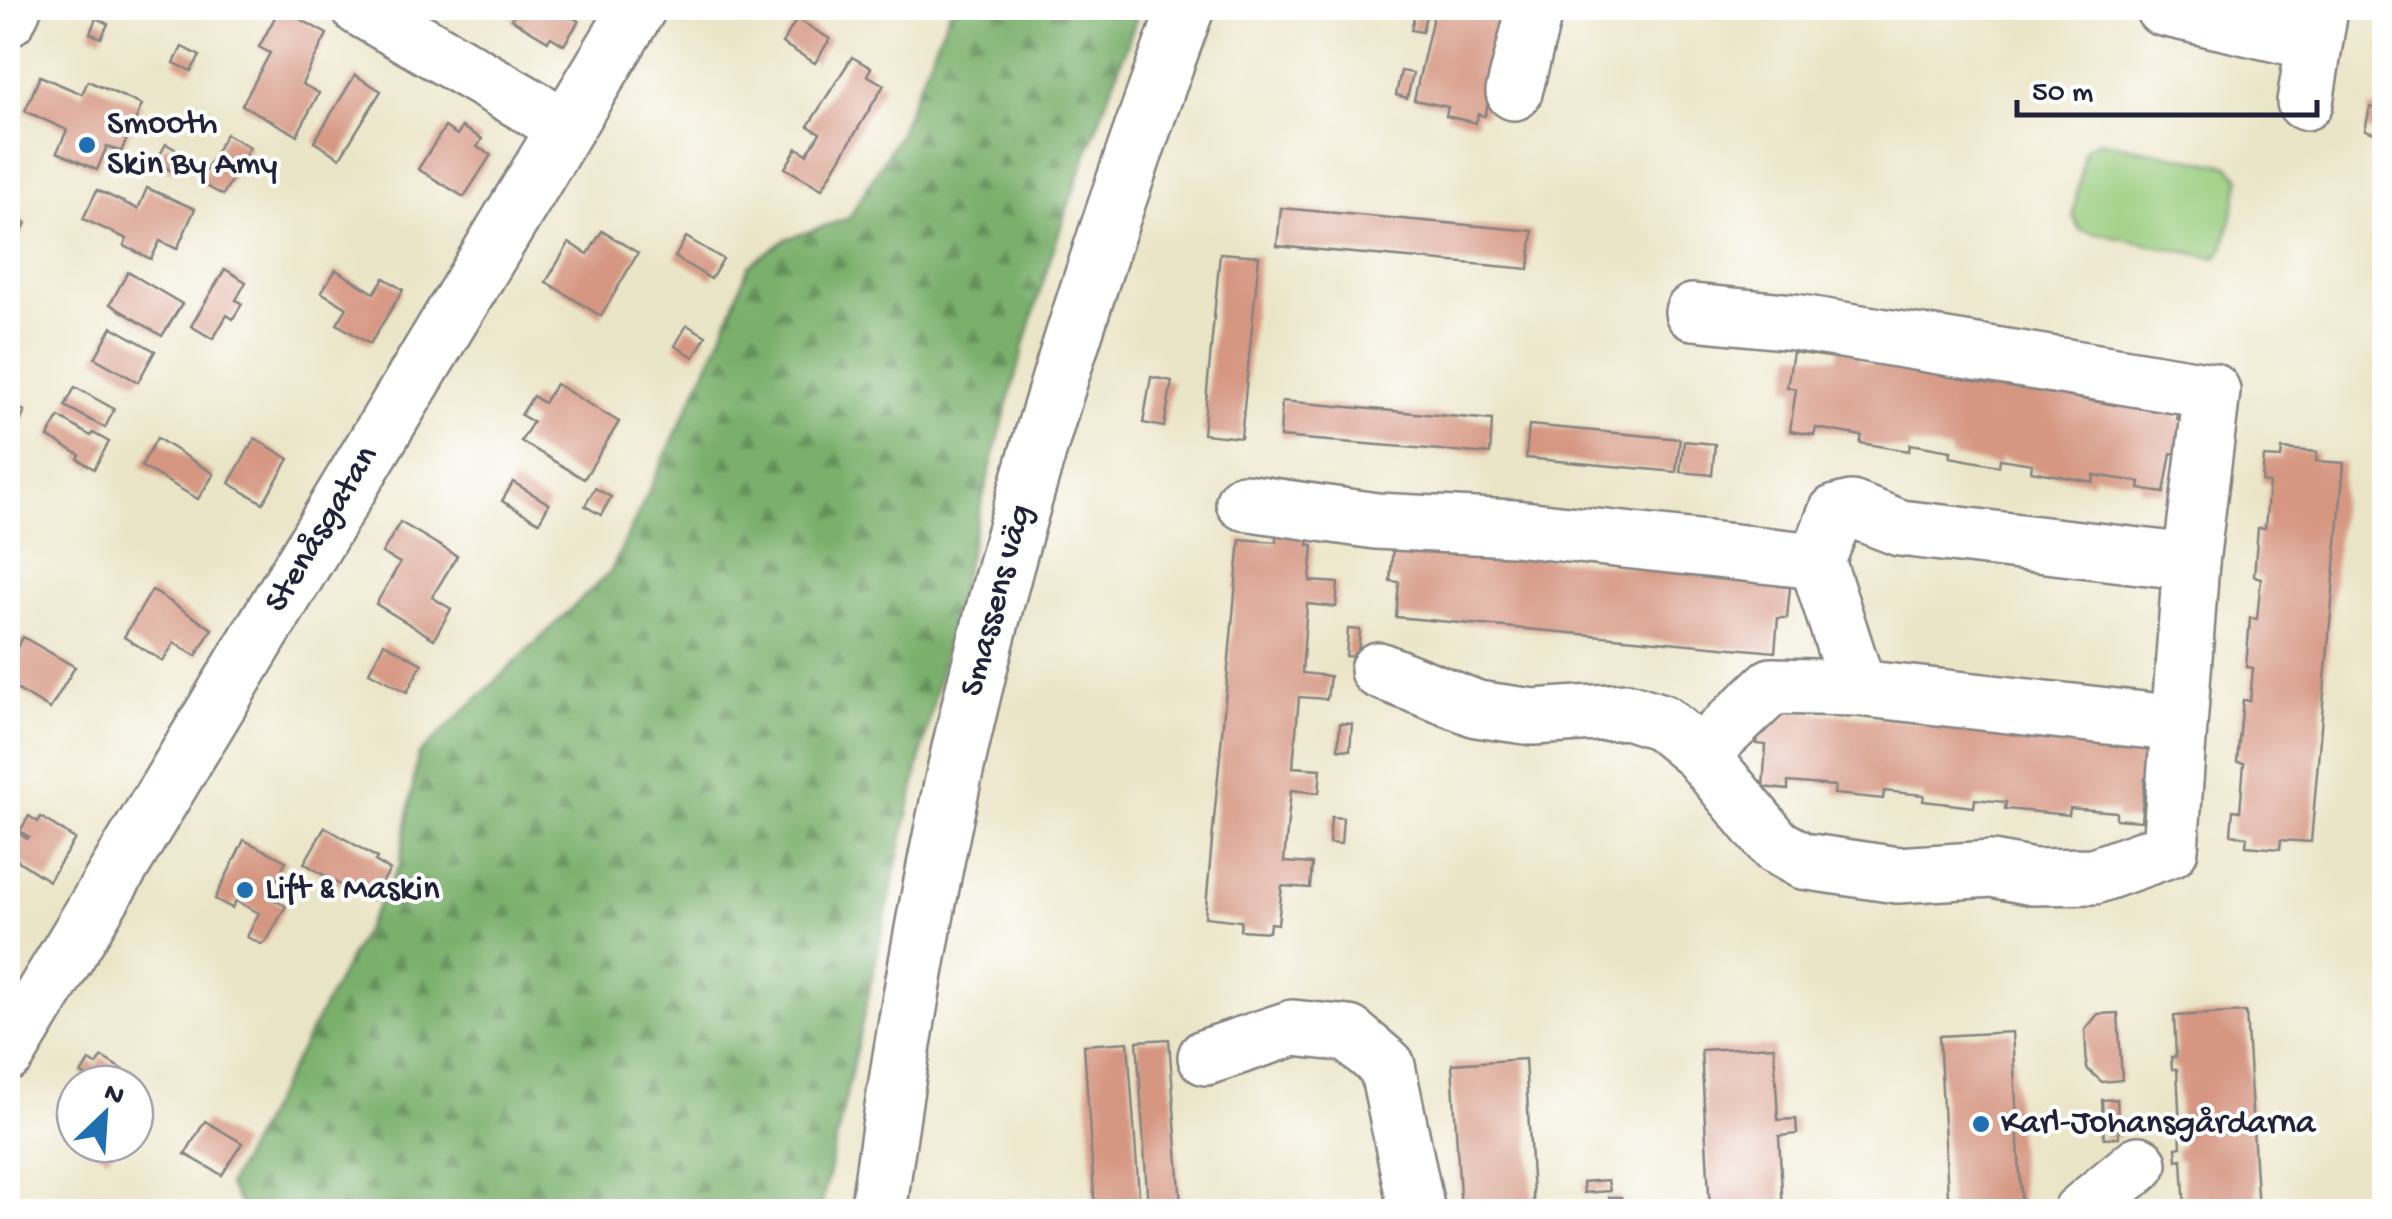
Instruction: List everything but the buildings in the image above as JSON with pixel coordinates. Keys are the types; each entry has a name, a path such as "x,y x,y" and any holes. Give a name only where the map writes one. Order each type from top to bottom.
{"street":[{"path":"8,18 12,8"},
{"path":"360,8 566,127"},
{"name":"Stenåsgatan","path":"8,1053 638,8"},
{"name":"Smassens väg","path":"878,1212 896,1080 932,880 985,642 1040,442 1148,111 1186,8"},
{"path":"1514,92 1535,8"},
{"path":"2162,8 2316,24 2305,102"},
{"path":"1378,670 1477,708 1533,717 1627,711 1661,722 1700,754 1776,846 1803,861 1896,876 1992,869 2033,877 2094,876 2170,849 2191,562 2212,391 1794,322 1692,312"},
{"path":"1244,502 1376,521 1514,528 1817,561"},
{"path":"1858,688 1817,561 1836,513 1852,509 1900,528 2191,562"},
{"path":"1700,754 1772,686 1858,688 2179,724"},
{"path":"1206,1058 1293,1028 1349,1034 1387,1066 1417,1212"},
{"path":"2082,1212 2139,1164"}],"green space":[{"path":"951,8 1140,8 1053,250 978,515 820,1211 244,1211 228,1185 400,864 418,755 611,571 718,344 749,265 786,239 849,218 896,139"},
{"path":"2099,141 2229,166 2241,178 2224,248 2215,258 2080,230 2073,216 2085,148"}],"place":[{"name":"Smooth Skin By Amy","path":"87,145"},
{"name":"Lift & Maskin","path":"245,890"},
{"name":"Karl-Johansgårdarna","path":"1981,1124"}]}
